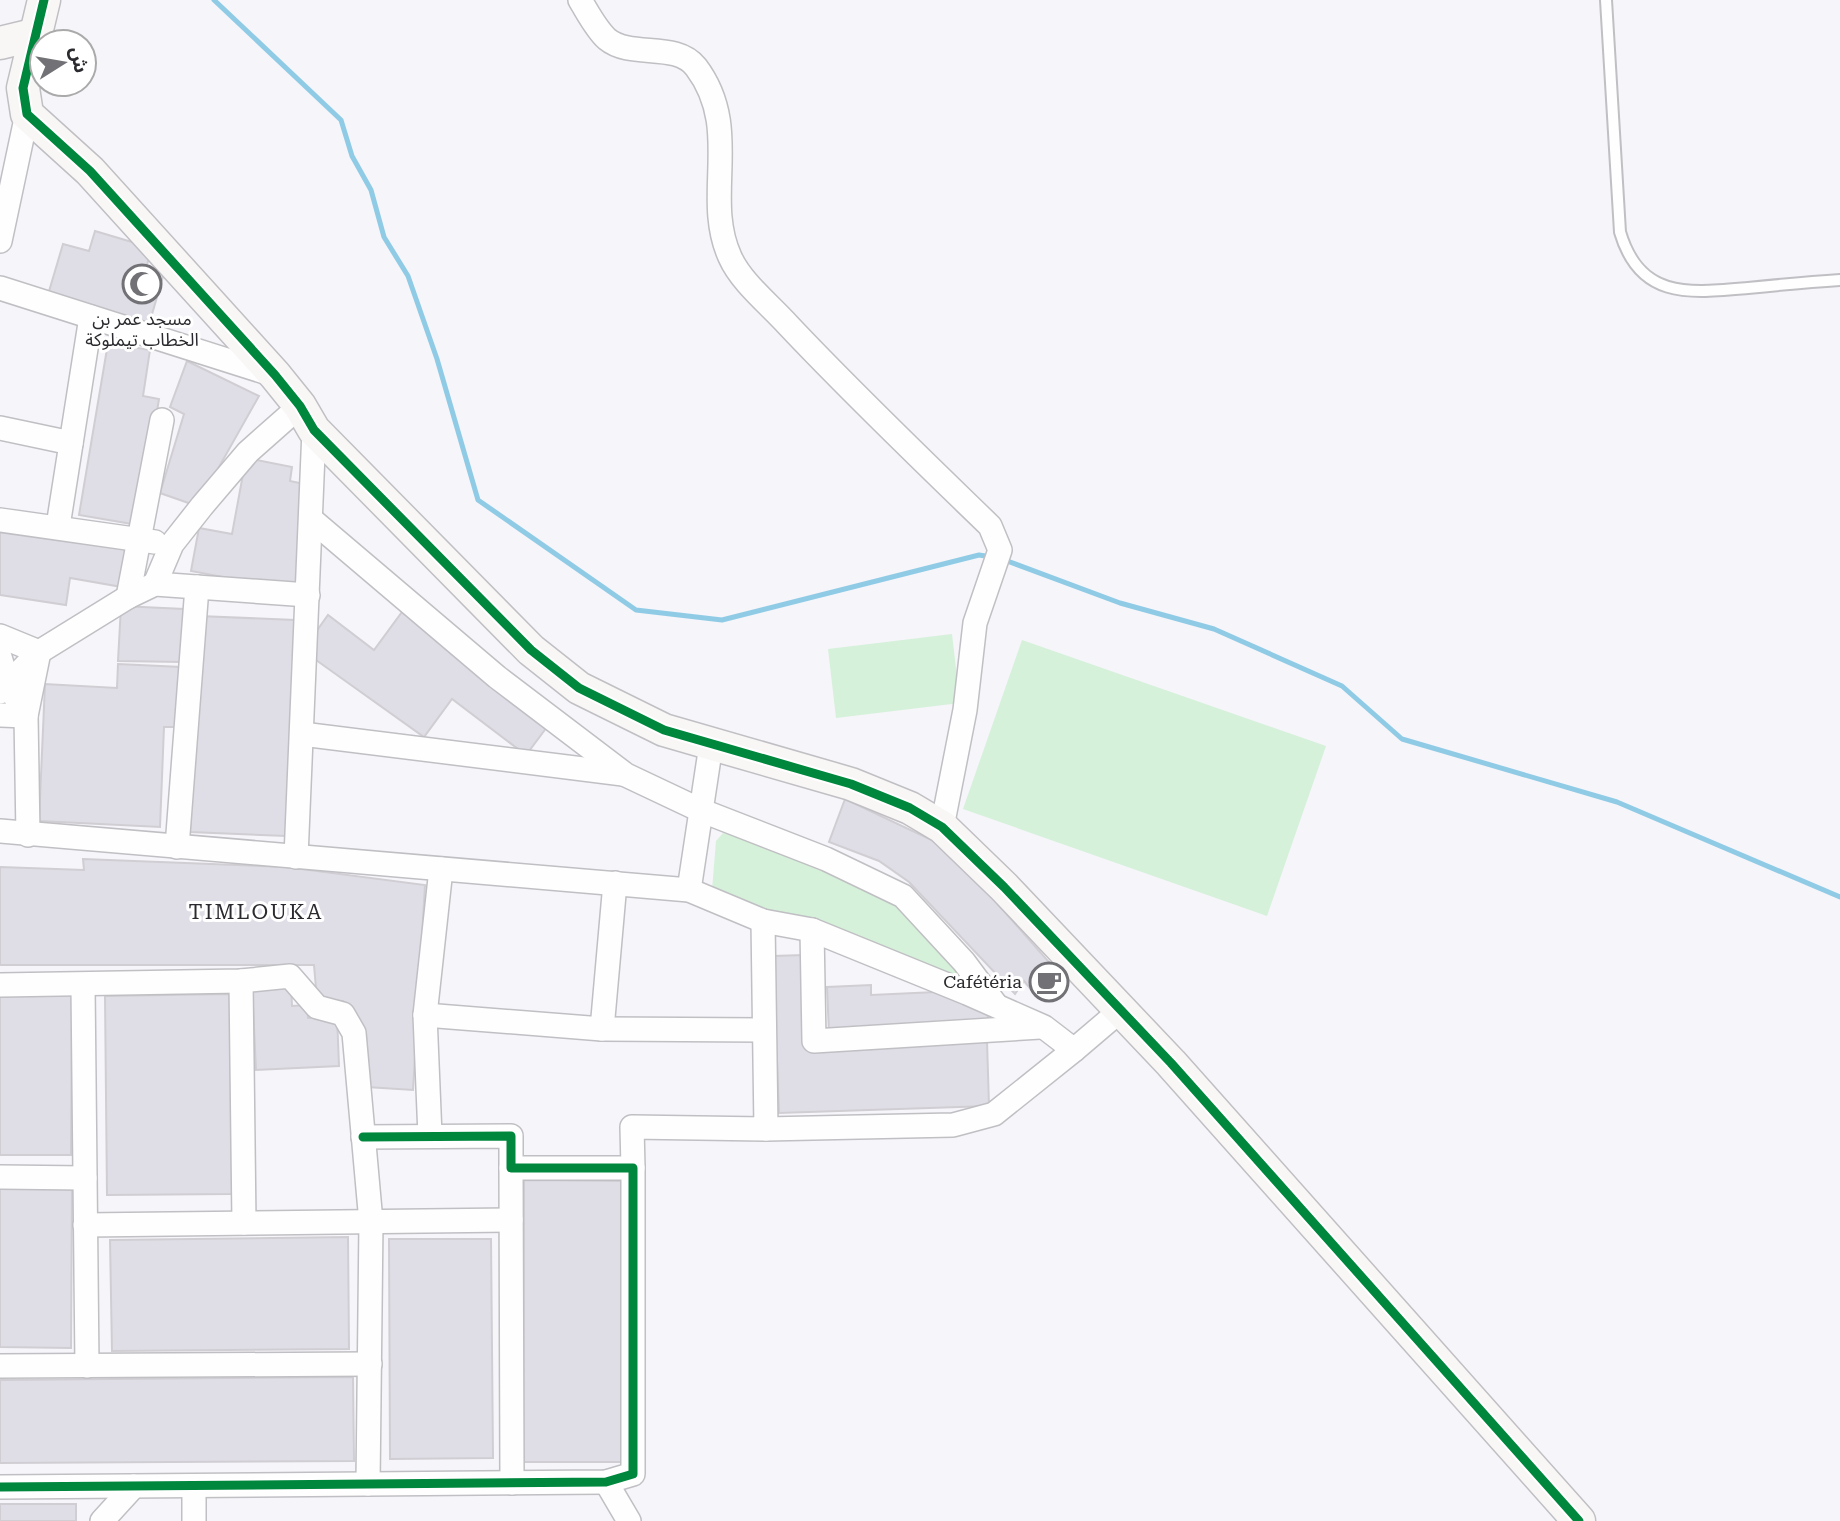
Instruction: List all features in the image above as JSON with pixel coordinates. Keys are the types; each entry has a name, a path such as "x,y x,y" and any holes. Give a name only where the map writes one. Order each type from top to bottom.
{"street":[{"path":"35,28 44,0"},
{"path":"580,0 599,29 618,45 677,55 696,67 714,100 721,124 721,208 726,246 731,259 840,380 990,526 998,539 1000,550 975,623 965,710 942,827"},
{"path":"0,43 28,36"},
{"path":"0,241 27,114 23,88 28,62"},
{"path":"27,114 90,171 275,375 307,418 531,650 556,671 589,694 631,716 711,745 877,793 942,827 980,861 1121,1010 1579,1521"},
{"path":"0,288 275,375"},
{"path":"58,526 91,317"},
{"path":"296,857 312,520 307,418"},
{"path":"155,584 172,544 248,452 307,418"},
{"path":"128,597 162,420"},
{"path":"0,428 71,443"},
{"path":"0,520 172,544"},
{"path":"312,520 497,677 626,775 700,810 826,859 903,896 964,962 996,1006"},
{"path":"4,688 39,652 128,597 155,584 308,595"},
{"path":"177,847 197,587"},
{"path":"0,636 39,652"},
{"path":"28,835 26,716 39,652"},
{"path":"0,657 4,688 26,716"},
{"path":"0,715 26,716"},
{"path":"302,734 626,775"},
{"path":"689,890 711,745"},
{"path":"0,831 689,890 763,920 812,930 996,1006 1044,1027 1074,1050"},
{"path":"430,1136 425,1015 441,869"},
{"path":"602,1029 615,883"},
{"path":"763,920 766,1129"},
{"path":"812,930 814,1041 1044,1027"},
{"path":"0,985 242,981 290,976 317,1007 343,1014 354,1033 371,1222 368,1485"},
{"path":"242,981 244,1223"},
{"path":"83,985 87,1366"},
{"path":"0,1487 606,1482 633,1474 632,1127 766,1129 953,1125 994,1114 1121,1010"},
{"path":"425,1015 602,1029 763,1030"},
{"path":"363,1137 510,1136 512,1483"},
{"path":"511,1168 633,1168"},
{"path":"0,1177 85,1178"},
{"path":"85,1225 511,1220"},
{"path":"0,1366 370,1364"},
{"path":"606,1482 629,1521"},
{"path":"102,1521 134,1486"},
{"path":"194,1486 194,1521"}],"lane":[{"path":"1606,0 1619,224 1624,246 1631,260 1654,281 1682,292 1840,280"}],"green space":[{"path":"952,634 960,703 836,718 828,649"},
{"path":"1022,640 1326,746 1267,916 963,809"},
{"path":"723,833 783,850 898,897 966,973 962,980 719,896 712,890 716,841"}],"building":[{"path":"95,231 152,248 146,268 164,273 148,328 47,298 63,244 89,251"},
{"path":"108,343 150,350 143,396 159,399 138,525 79,515"},
{"path":"187,361 259,396 197,506 160,493 184,414 170,407"},
{"path":"246,458 292,467 290,481 309,485 298,591 191,571 199,528 232,534"},
{"path":"0,527 129,547 122,587 70,578 66,605 0,595"},
{"path":"121,606 184,609 181,662 118,661"},
{"path":"402,612 550,723 526,755 452,699 424,737 316,660 313,636 328,615 374,650"},
{"path":"199,616 295,620 286,836 190,832"},
{"path":"118,664 181,667 179,727 164,727 160,827 39,821 45,684 117,688"},
{"path":"845,799 938,843 974,877 1063,978 1037,997 1024,981 1015,994 909,882 879,861 829,842"},
{"path":"83,859 286,867 425,885 413,1090 367,1087 366,1032 343,1001 317,1000 314,965 0,965 0,867 84,870"},
{"path":"804,955 807,1047 987,1041 989,1106 779,1113 773,956"},
{"path":"291,983 292,1006 307,1005 308,1018 337,1016 339,1066 256,1070 252,985"},
{"path":"871,985 871,995 958,991 986,1004 989,1026 829,1033 827,987"},
{"path":"0,993 72,994 71,1155 0,1155"},
{"path":"230,994 232,1194 107,1195 105,996"},
{"path":"524,1180 628,1181 627,1462 523,1462"},
{"path":"0,1187 72,1187 71,1348 0,1347"},
{"path":"348,1237 349,1349 112,1351 110,1240"},
{"path":"389,1239 491,1239 493,1458 390,1459"},
{"path":"353,1377 354,1461 0,1463 0,1380"},
{"path":"0,1504 76,1504 76,1521 0,1521"}],"waterway":[{"path":"214,0 341,120 352,156 371,190 384,237 408,276 437,359 478,500 636,610 722,620 979,555 992,557"},
{"path":"1002,559 1120,603 1214,629 1342,686 1402,739 1617,802 1840,897"}],"cycle path":[{"path":"44,0 23,88 27,114 90,171 275,375 300,406 314,430 531,650 579,688 664,730 851,784 910,808 942,827 1004,887 1171,1063 1579,1521"},
{"path":"0,1487 606,1482 633,1474 633,1168 511,1168 511,1136 363,1137"}],"place":[{"name":"مسجد عمر بن الخطاب تيملوكة","path":"142,284"},
{"name":"Cafétéria","path":"1049,982"}],"district":[{"name":"TIMLOUKA","path":"256,912"}]}
